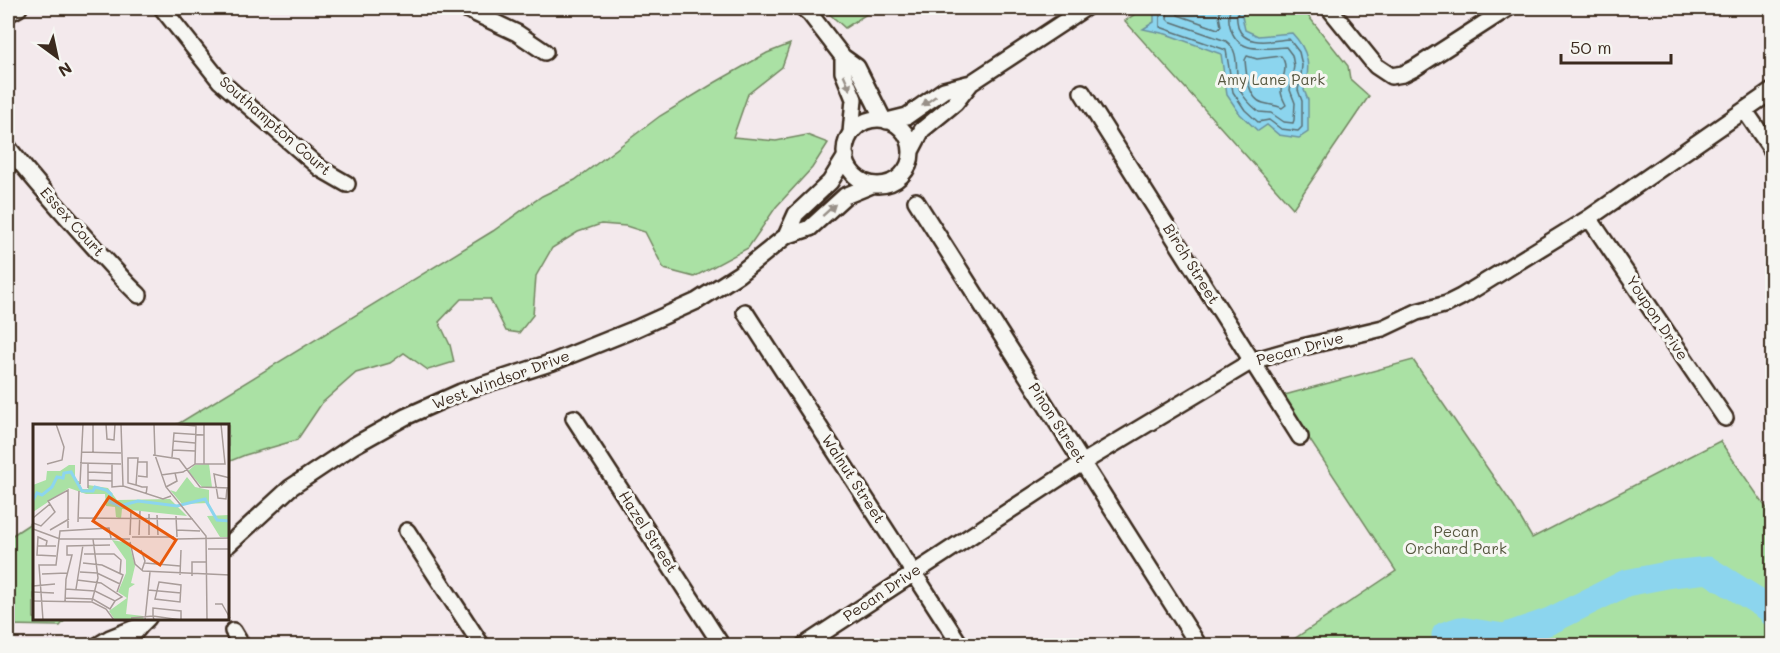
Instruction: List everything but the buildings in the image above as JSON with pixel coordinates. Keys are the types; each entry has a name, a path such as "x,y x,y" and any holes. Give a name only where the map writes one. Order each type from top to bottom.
{"street":[{"path":"8,14 18,8"},
{"name":"Southampton Court","path":"162,8 220,81 321,169 347,184"},
{"path":"464,8 517,33 545,52"},
{"path":"803,8 843,57 856,67 885,120 901,129 910,143 911,151"},
{"name":"West Windsor Drive","path":"230,543 290,488 394,422 461,392 553,362 697,301 739,274 786,236 810,228 845,196 872,185 891,183 906,170 911,151 922,130 955,103 971,83 1085,8"},
{"path":"1329,8 1376,66 1391,76 1403,74 1414,68 1508,8"},
{"path":"843,57 843,72 854,99 851,134"},
{"name":"West Windsor Drive","path":"786,236 796,214 830,182 846,156 845,148 851,134 864,123 907,116 944,90 971,83"},
{"name":"Pecan Drive","path":"803,645 1082,463 1252,361 1383,328 1417,312 1448,304 1461,297 1589,218 1773,91"},
{"name":"Birch Street","path":"1082,92 1300,437"},
{"path":"1745,111 1773,150"},
{"name":"Essex Court","path":"8,147 73,225 139,296"},
{"path":"846,156 847,165 857,178 872,185"},
{"name":"Pinon Street","path":"916,201 1199,645"},
{"name":"Youpon Drive","path":"1589,218 1725,418"},
{"name":"Walnut Street","path":"745,312 961,645"},
{"name":"Hazel Street","path":"574,418 722,645"},
{"path":"407,531 482,645"},
{"path":"97,645 144,622"},
{"path":"124,645 144,622"},
{"path":"233,631 242,645"}],"green space":[{"path":"823,8 876,8 845,28"},
{"name":"Amy Lane Park","path":"1144,8 1302,8 1348,66 1350,79 1369,96 1293,208 1125,21"},
{"path":"790,44 782,67 748,94 733,137 776,141 807,135 828,143 812,168 776,207 748,248 694,277 664,269 645,232 626,226 601,224 578,232 552,248 536,276 533,315 519,333 506,331 490,299 461,299 439,322 450,345 454,362 428,370 404,353 390,363 356,373 322,403 297,440 230,461 230,424 178,424 493,231 542,196 575,180 660,116 767,53"},
{"name":"Pecan Orchard Park","path":"1413,360 1514,507 1532,538 1720,441 1772,516 1772,645 1285,645 1396,571 1281,396"},
{"path":"33,522 33,620 65,620 60,626 8,625 8,538"}],"water":[{"path":"1154,8 1247,8 1242,16 1245,30 1258,36 1292,33 1302,46 1307,59 1304,90 1308,100 1308,132 1299,138 1279,135 1267,125 1258,131 1240,114 1227,95 1221,54 1166,34 1143,29 1154,22"}],"waterway":[{"path":"1448,646 1445,635 1460,630 1504,637 1550,621 1626,583 1708,570 1770,609 1772,613"}]}
